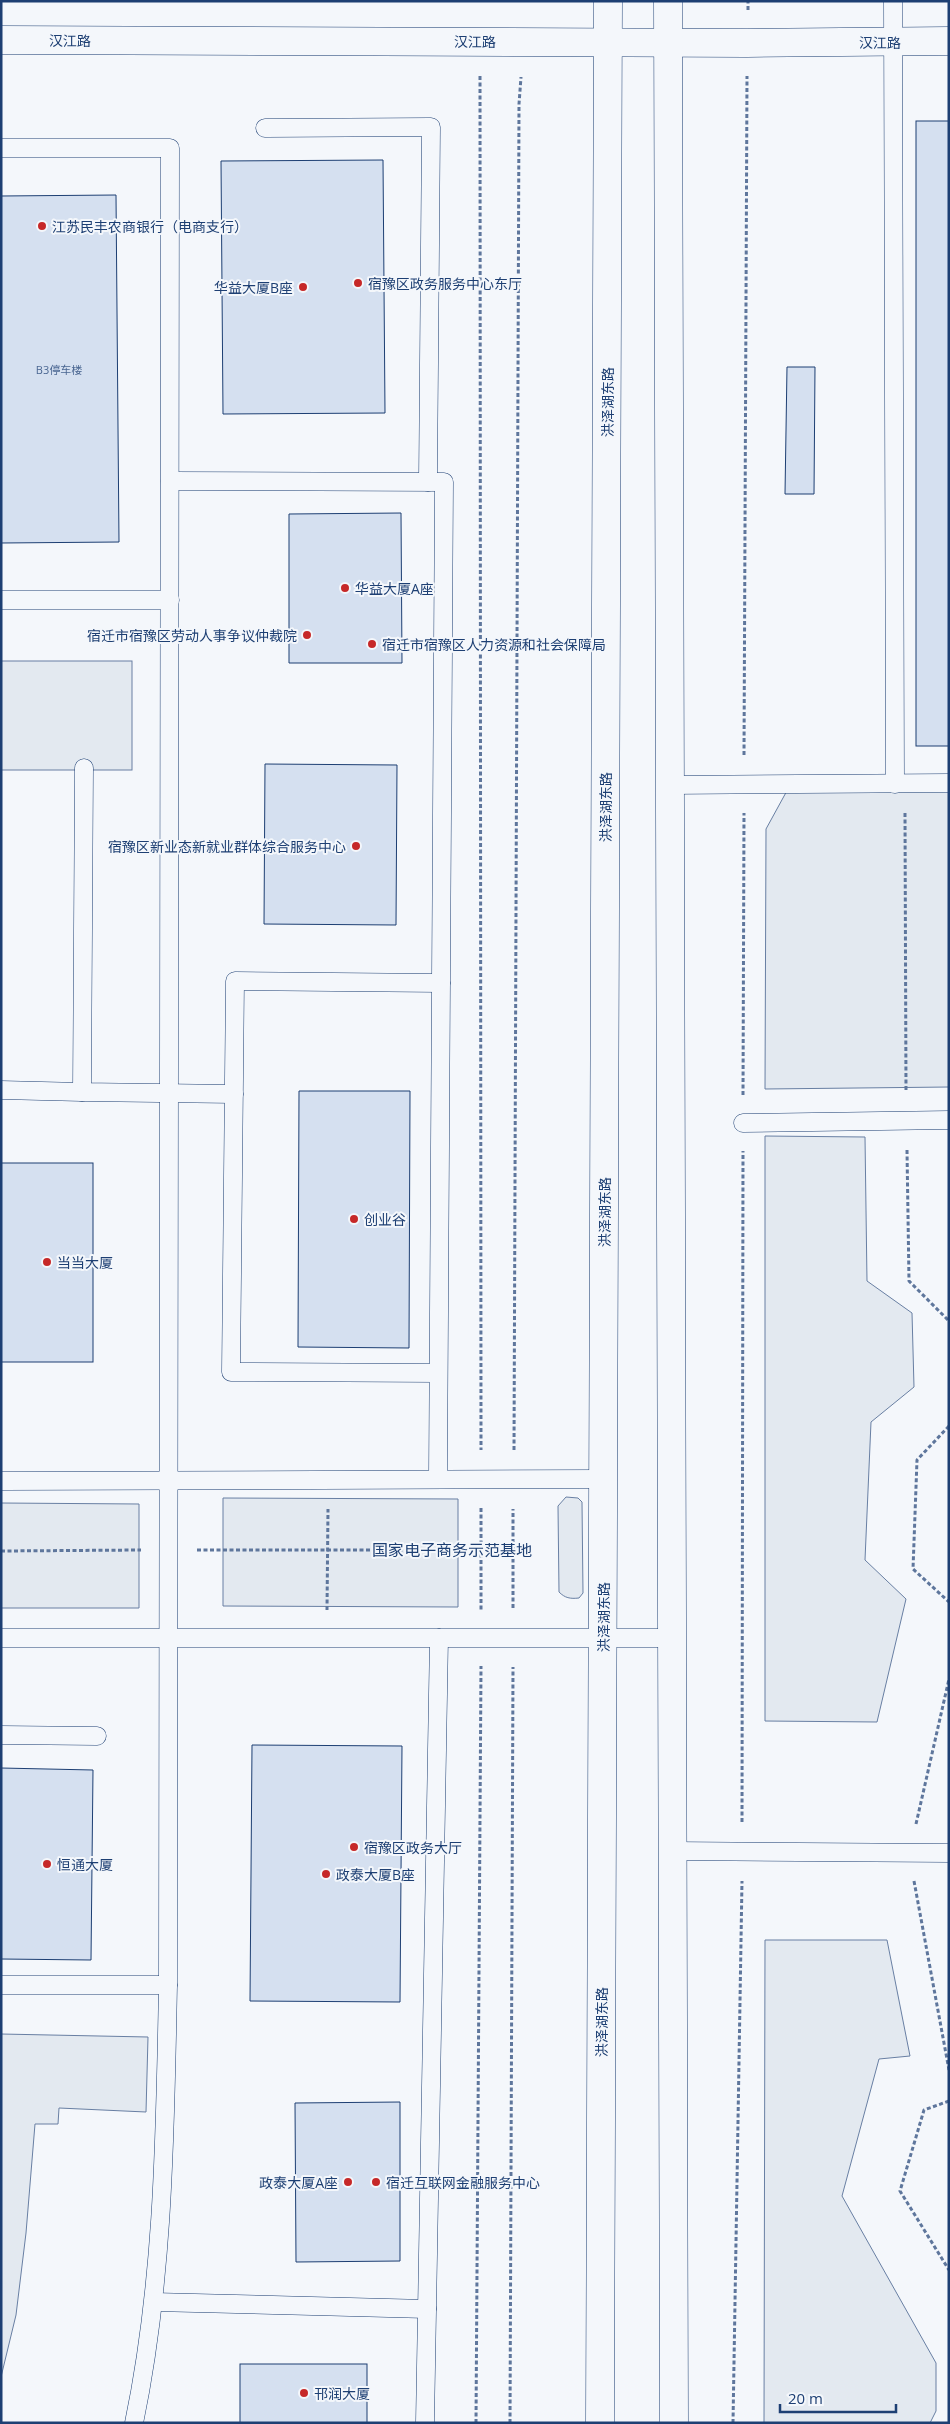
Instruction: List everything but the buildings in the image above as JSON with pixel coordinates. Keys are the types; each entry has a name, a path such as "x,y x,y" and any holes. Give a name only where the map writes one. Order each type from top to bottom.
{"main road":[{"name":"洪泽湖东路","path":"600,2423 608,1"},
{"path":"668,1 668,785 674,2423"},
{"name":"汉江路","path":"1,40 949,41"}],"lane":[{"path":"893,1 900,784"},
{"path":"265,128 431,127 428,482"},
{"path":"1,148 170,148 170,1638 168,1985 164,2146 154,2302 145,2369 134,2423"},
{"path":"170,481 444,482 438,1479"},
{"path":"1,600 170,600"},
{"path":"82,1092 84,768"},
{"path":"668,785 949,783"},
{"path":"438,1373 231,1372 235,981 441,983"},
{"path":"1,1090 234,1094"},
{"path":"743,1123 949,1120"},
{"path":"1,1481 603,1479"},
{"path":"1,1638 671,1638"},
{"path":"425,2423 439,1638"},
{"path":"1,1735 97,1736"},
{"path":"672,1852 949,1853"},
{"path":"1,1985 168,1985"},
{"path":"154,2302 428,2309"}],"path":[{"path":"732,2423 742,1852 748,1"},
{"path":"476,2423 481,1638 480,42"},
{"path":"510,2423 519,114 524,42"},
{"path":"900,784 909,1281 949,1321"},
{"path":"949,1426 917,1460 913,1569 949,1602"},
{"path":"327,1638 329,1479"},
{"path":"1,1551 425,1550"},
{"path":"949,2101 924,2110 900,2191 949,2270"}],"shaded area":[{"path":"1,661 132,661 132,770 1,770"},
{"path":"789,787 949,787 949,1087 765,1089 766,829"},
{"path":"765,1136 865,1137 867,1281 912,1313 914,1387 871,1422 865,1560 906,1599 877,1722 765,1721"},
{"path":"566,1497 578,1498 582,1502 583,1593 579,1598 568,1598 559,1592 558,1506"},
{"path":"223,1498 458,1499 458,1607 223,1606"},
{"path":"1,1503 139,1504 139,1608 1,1608"},
{"path":"765,1940 887,1940 910,2056 879,2059 842,2196 936,2363 936,2411 930,2423 764,2423"},
{"path":"1,2034 148,2037 146,2112 59,2108 58,2124 35,2124 26,2233 16,2315 1,2377"}],"place":[{"name":"江苏民丰农商银行（电商支行）","path":"42,226"},
{"name":"宿豫区政务服务中心东厅","path":"358,283"},
{"name":"华益大厦B座","path":"303,287"},
{"name":"华益大厦A座","path":"345,588"},
{"name":"宿迁市宿豫区劳动人事争议仲裁院","path":"307,635"},
{"name":"宿迁市宿豫区人力资源和社会保障局","path":"372,644"},
{"name":"宿豫区新业态新就业群体综合服务中心","path":"356,846"},
{"name":"创业谷","path":"354,1219"},
{"name":"当当大厦","path":"47,1262"},
{"name":"宿豫区政务大厅","path":"354,1847"},
{"name":"恒通大厦","path":"47,1864"},
{"name":"政泰大厦B座","path":"326,1874"},
{"name":"政泰大厦A座","path":"348,2182"},
{"name":"宿迁互联网金融服务中心","path":"376,2182"},
{"name":"邗润大厦","path":"304,2393"}],"district":[{"name":"国家电子商务示范基地","path":"452,1550"}]}
